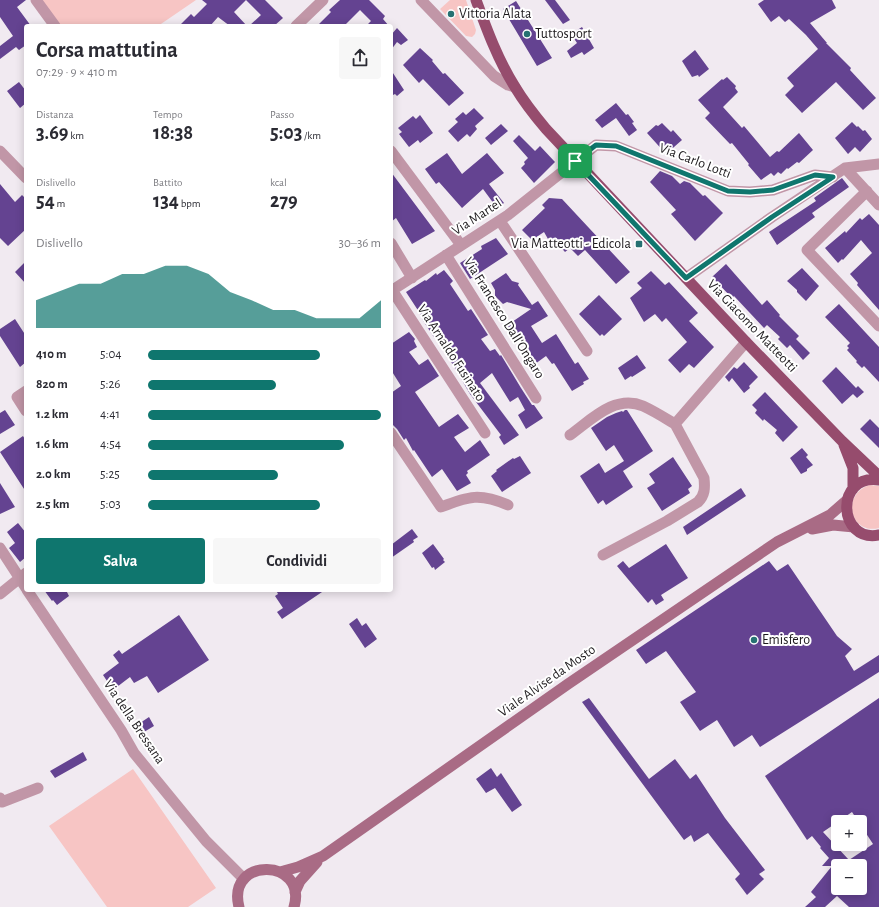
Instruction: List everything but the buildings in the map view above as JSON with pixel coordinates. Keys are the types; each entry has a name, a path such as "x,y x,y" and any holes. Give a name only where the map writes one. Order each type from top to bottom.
{"main road":[{"name":"Via Giacomo Matteotti","path":"476,0 496,51 515,87 546,129 746,342 842,441 879,476"},
{"name":"Via Giacomo Matteotti","path":"842,441 853,468 853,489"},
{"path":"879,480 868,480 860,483 853,489 847,500 846,507 847,514 854,527 860,532 868,535 879,535"},
{"name":"Viale Alvise da Mosto","path":"294,892 308,871 323,856 568,684 777,542 830,515 847,500"},
{"name":"Viale Alvise da Mosto","path":"792,535 833,525 854,527"},
{"name":"Viale Alvise da Mosto","path":"280,872 298,867 323,856"},
{"path":"237,906 239,887 244,879 251,872 271,868 288,878 293,886 296,896 294,907"}],"street":[{"path":"36,0 54,24"},
{"path":"298,24 323,0"},
{"path":"421,0 494,76 508,85 515,87"},
{"name":"Via Carlo Lotti","path":"575,161 596,145 616,146 728,191 750,192 773,190 815,175 833,177"},
{"path":"0,151 24,176"},
{"path":"393,153 461,245"},
{"name":"Via Martel","path":"393,290 500,221 575,161"},
{"path":"686,278 772,217 846,168 879,164"},
{"path":"846,168 879,205"},
{"path":"867,192 806,250 879,326"},
{"path":"500,221 587,351"},
{"path":"393,246 412,278"},
{"name":"Via Francesco Dall'Ongaro","path":"446,255 536,398"},
{"name":"Via Arnaldo Fusinato","path":"393,294 485,432"},
{"path":"675,424 746,342"},
{"path":"24,392 17,397 24,408"},
{"path":"570,435 608,407 633,403 642,406 675,424 704,478 705,488 702,498 698,502 667,521 602,555"},
{"path":"393,436 441,507 459,500 476,497 492,499 508,505"},
{"name":"Via della Bressana","path":"0,548 23,576"},
{"path":"0,594 23,576"},
{"name":"Via della Bressana","path":"29,592 121,730 134,753 206,841 244,879"},
{"path":"0,798 2,802 38,788"}],"shaded area":[{"path":"40,0 196,0 161,24 58,24"},
{"path":"450,0 466,0 476,30 472,37 466,36 440,9"},
{"path":"869,485 879,486 879,528 869,529 862,526 856,520 853,513 852,505 854,497 860,490"},
{"path":"133,769 216,888 188,907 107,907 49,826"}],"place":[{"name":"Vittoria Alata","path":"451,14"},
{"name":"Tuttosport","path":"527,34"},
{"name":"Via Matteotti - Edicola","path":"639,244"},
{"name":"Emisfero","path":"754,640"}],"route":[{"path":"592,146 616,146 728,191 750,192 773,190 815,175 833,177 772,217 686,278 575,161 592,146"}]}
